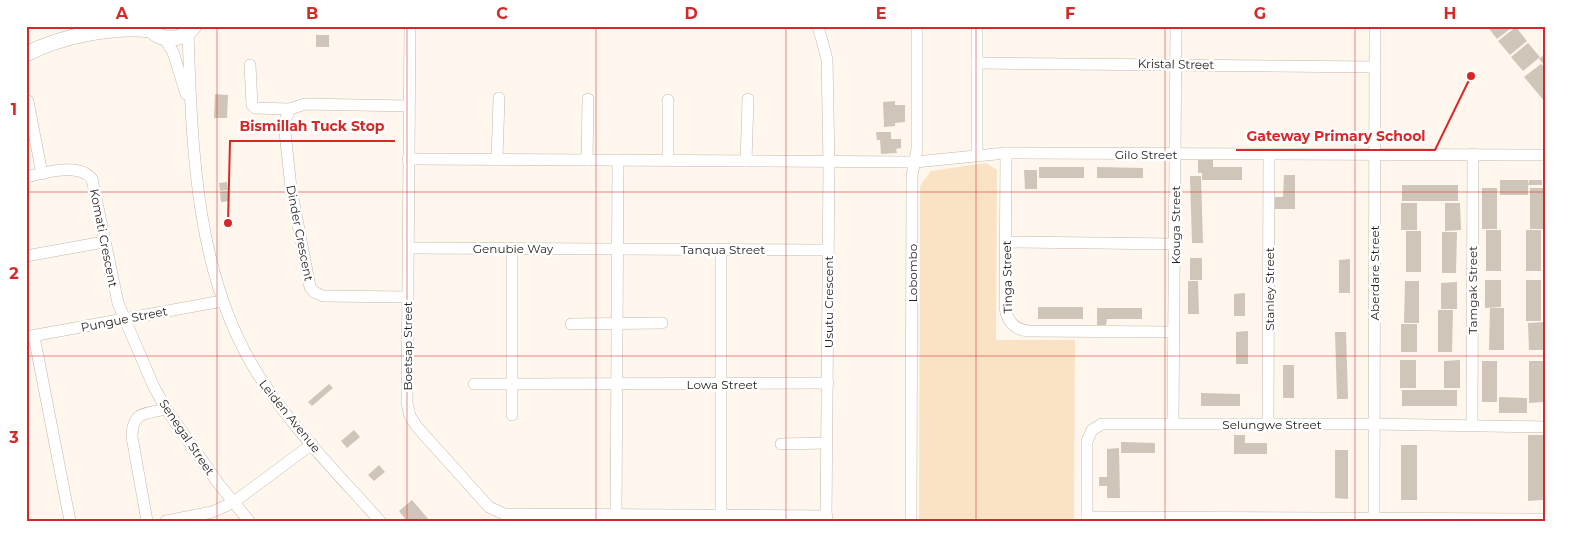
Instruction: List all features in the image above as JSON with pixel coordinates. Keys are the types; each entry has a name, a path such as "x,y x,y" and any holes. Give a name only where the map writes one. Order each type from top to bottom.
{"street":[{"path":"74,36 94,26"},
{"name":"Boetsap Street","path":"410,26 407,403 410,416 417,427 489,506 499,513 509,515 616,518 827,519"},
{"name":"Usutu Crescent","path":"818,26 827,59 829,162 827,519"},
{"name":"Lobombo","path":"911,521 912,174 917,149 918,26"},
{"path":"977,26 977,155"},
{"name":"Kouga Street","path":"1173,423 1176,26"},
{"name":"Aberdare Street","path":"1374,519 1375,26"},
{"path":"26,54 51,42 74,36 150,28 164,38 172,39 191,30"},
{"name":"Leiden Avenue","path":"191,30 192,120 204,230 222,301 244,351 279,405 380,521"},
{"name":"Leiden Avenue","path":"164,38 178,65 192,120"},
{"name":"Kristal Street","path":"977,63 1176,63 1375,67"},
{"path":"250,65 253,108 290,109 305,104 408,106"},
{"path":"497,159 499,98"},
{"path":"587,160 588,99"},
{"path":"746,161 748,99"},
{"path":"668,100 668,160"},
{"path":"28,101 42,174"},
{"name":"Dinder Crescent","path":"290,109 284,123 291,188 310,287 314,292 323,296 408,297"},
{"name":"Gilo Street","path":"408,159 914,162 1006,153 1546,155"},
{"name":"Tinga Street","path":"1006,153 1005,307 1008,318 1016,328 1029,331 1174,332"},
{"name":"Stanley Street","path":"1268,424 1269,154"},
{"name":"Tamgak Street","path":"1472,425 1473,154"},
{"path":"616,518 618,160"},
{"name":"Komati Crescent","path":"26,176 77,170 88,174 94,184 104,242 124,319"},
{"path":"26,256 104,242"},
{"path":"1006,242 1174,244"},
{"name":"Genubie Way","path":"408,248 617,248"},
{"path":"512,248 512,415"},
{"name":"Tanqua Street","path":"617,248 828,250"},
{"path":"721,249 721,517"},
{"name":"Pungue Street","path":"30,337 222,301"},
{"name":"Senegal Street","path":"124,319 166,410 249,521"},
{"path":"571,324 662,322"},
{"path":"30,337 70,521"},
{"name":"Lowa Street","path":"474,384 828,383"},
{"path":"147,521 132,437 133,424 141,415 166,410"},
{"name":"Selungwe Street","path":"1087,519 1087,441 1092,430 1107,423 1546,427"},
{"path":"781,444 827,443"},
{"path":"166,521 212,512 234,502 312,444"},
{"path":"1087,519 1546,519"}],"shaded area":[{"path":"986,163 997,170 996,340 1075,340 1074,521 919,521 920,186 931,171"}],"building":[{"path":"1487,26 1514,26 1497,39"},
{"path":"1516,27 1527,41 1510,55 1498,41"},
{"path":"316,35 329,35 329,47 316,47"},
{"path":"1528,43 1540,57 1523,71 1511,57"},
{"path":"1546,53 1546,67 1539,59"},
{"path":"1541,64 1546,69 1546,103 1524,77"},
{"path":"215,94 228,95 227,118 214,118"},
{"path":"895,101 895,105 905,105 905,122 895,123 895,126 884,127 883,102"},
{"path":"876,132 891,132 891,139 901,139 901,148 896,149 897,153 881,154 880,140 877,140"},
{"path":"1198,160 1213,160 1213,167 1242,167 1242,180 1202,180 1202,173 1198,173"},
{"path":"1039,167 1084,167 1084,178 1039,178"},
{"path":"1097,167 1143,168 1143,178 1097,178"},
{"path":"1024,170 1037,170 1037,189 1025,189"},
{"path":"1284,175 1295,175 1295,209 1275,209 1275,197 1283,197"},
{"path":"1190,176 1201,176 1203,243 1192,243"},
{"path":"1500,180 1528,180 1528,195 1500,195"},
{"path":"1529,180 1542,180 1542,185 1528,185"},
{"path":"227,182 228,190 220,191 219,183"},
{"path":"1402,185 1458,185 1458,201 1402,201"},
{"path":"1482,188 1497,188 1497,229 1482,229"},
{"path":"1530,188 1545,188 1545,229 1530,229"},
{"path":"228,191 229,201 221,202 220,192"},
{"path":"1401,203 1417,203 1417,230 1401,230"},
{"path":"1445,203 1460,203 1461,230 1445,231"},
{"path":"231,217 233,227 225,228 223,219"},
{"path":"1486,230 1501,230 1501,271 1486,271"},
{"path":"1526,230 1541,230 1541,271 1526,271"},
{"path":"1406,231 1421,231 1421,272 1406,272"},
{"path":"1442,232 1457,232 1456,273 1442,273"},
{"path":"1190,258 1202,258 1202,280 1190,280"},
{"path":"1350,259 1350,293 1339,293 1339,260"},
{"path":"1485,280 1501,280 1501,307 1485,308"},
{"path":"1526,280 1541,280 1541,321 1526,321"},
{"path":"1188,281 1198,281 1199,314 1188,314"},
{"path":"1405,281 1419,281 1419,323 1404,323"},
{"path":"1457,282 1457,309 1441,309 1441,283"},
{"path":"1245,293 1245,316 1234,316 1234,294"},
{"path":"1038,307 1083,307 1083,319 1038,319"},
{"path":"1097,308 1142,308 1142,319 1107,319 1106,325 1097,325"},
{"path":"1490,308 1504,308 1504,350 1489,350"},
{"path":"1438,310 1453,310 1452,352 1438,352"},
{"path":"1544,322 1544,350 1529,350 1528,323"},
{"path":"1401,324 1417,324 1417,352 1401,352"},
{"path":"1248,331 1248,364 1236,364 1236,332"},
{"path":"1335,332 1346,332 1348,399 1337,399"},
{"path":"1400,360 1416,360 1416,388 1400,388"},
{"path":"1460,360 1460,388 1444,388 1444,361"},
{"path":"1482,361 1497,361 1497,402 1482,402"},
{"path":"1529,361 1544,361 1544,402 1529,403"},
{"path":"1283,365 1294,365 1294,398 1283,398"},
{"path":"329,384 333,388 312,406 308,402"},
{"path":"1402,390 1457,390 1457,406 1402,406"},
{"path":"1201,393 1240,394 1240,406 1201,406"},
{"path":"1499,397 1527,398 1527,413 1499,413"},
{"path":"354,430 360,437 347,448 341,441"},
{"path":"1234,435 1245,435 1245,443 1267,443 1267,454 1234,454"},
{"path":"1528,435 1543,435 1543,500 1528,501"},
{"path":"1121,442 1155,443 1155,453 1121,453"},
{"path":"1401,445 1417,445 1417,500 1401,500"},
{"path":"1119,448 1120,498 1107,498 1107,486 1099,486 1099,477 1107,477 1107,449"},
{"path":"1335,450 1348,450 1348,499 1335,498"},
{"path":"379,465 385,472 374,481 368,475"},
{"path":"412,500 430,521 407,521 399,511"}],"place":[{"name":"Gateway Primary School","path":"1471,76"},
{"name":"Bismillah Tuck Stop","path":"228,223"}]}
